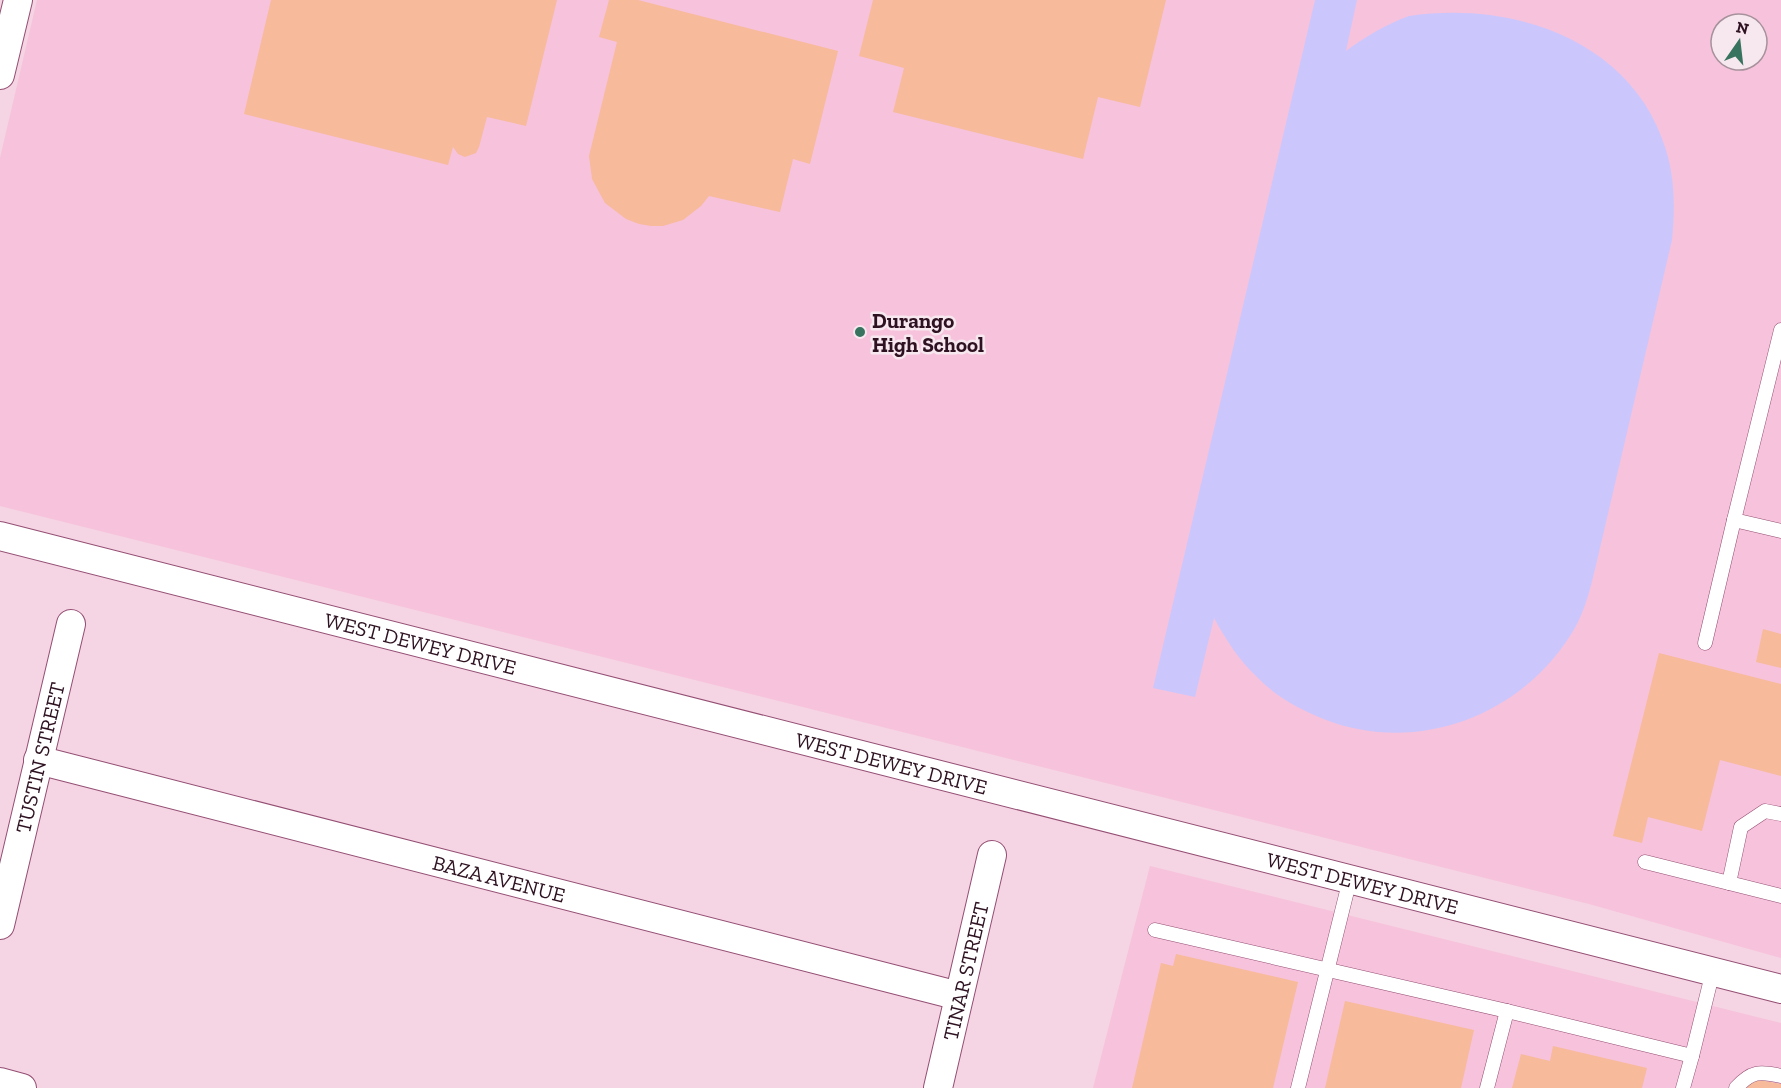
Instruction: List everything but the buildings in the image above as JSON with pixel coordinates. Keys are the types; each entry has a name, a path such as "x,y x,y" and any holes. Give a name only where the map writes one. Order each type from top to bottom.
{"street":[{"path":"0,74 18,0"},
{"name":"WEST DEWEY DRIVE","path":"0,536 1781,989"},
{"name":"TUSTIN STREET","path":"1,912 71,624"},
{"name":"BAZA AVENUE","path":"38,760 959,996"},
{"name":"TINAR STREET","path":"938,1088 992,855"},
{"path":"0,1082 22,1088"}],"lane":[{"path":"1705,643 1781,330"},
{"path":"1734,520 1781,531"},
{"path":"1729,882 1741,828 1765,811 1781,814"},
{"path":"1645,862 1781,896"},
{"path":"1298,1088 1350,879"},
{"path":"1155,930 1692,1056"},
{"path":"1683,1088 1713,971"},
{"path":"1487,1088 1507,1011"},
{"path":"1736,1088 1743,1079 1756,1073 1781,1076"}],"shaded area":[{"name":"Durango High School","path":"37,0 1781,0 1781,958 1589,904 0,506 0,158"},
{"path":"1315,0 1357,0 1346,51 1376,31 1409,16 1449,13 1489,15 1528,23 1565,36 1599,56 1627,81 1650,113 1666,150 1673,183 1672,240 1594,573 1580,619 1555,656 1530,682 1500,703 1468,719 1434,729 1398,733 1362,730 1326,720 1298,707 1272,691 1250,670 1233,649 1214,618 1195,697 1153,688"},
{"path":"1150,866 1781,1023 1781,1088 1093,1088"}],"place":[{"name":"Durango High School","path":"860,332"}]}
